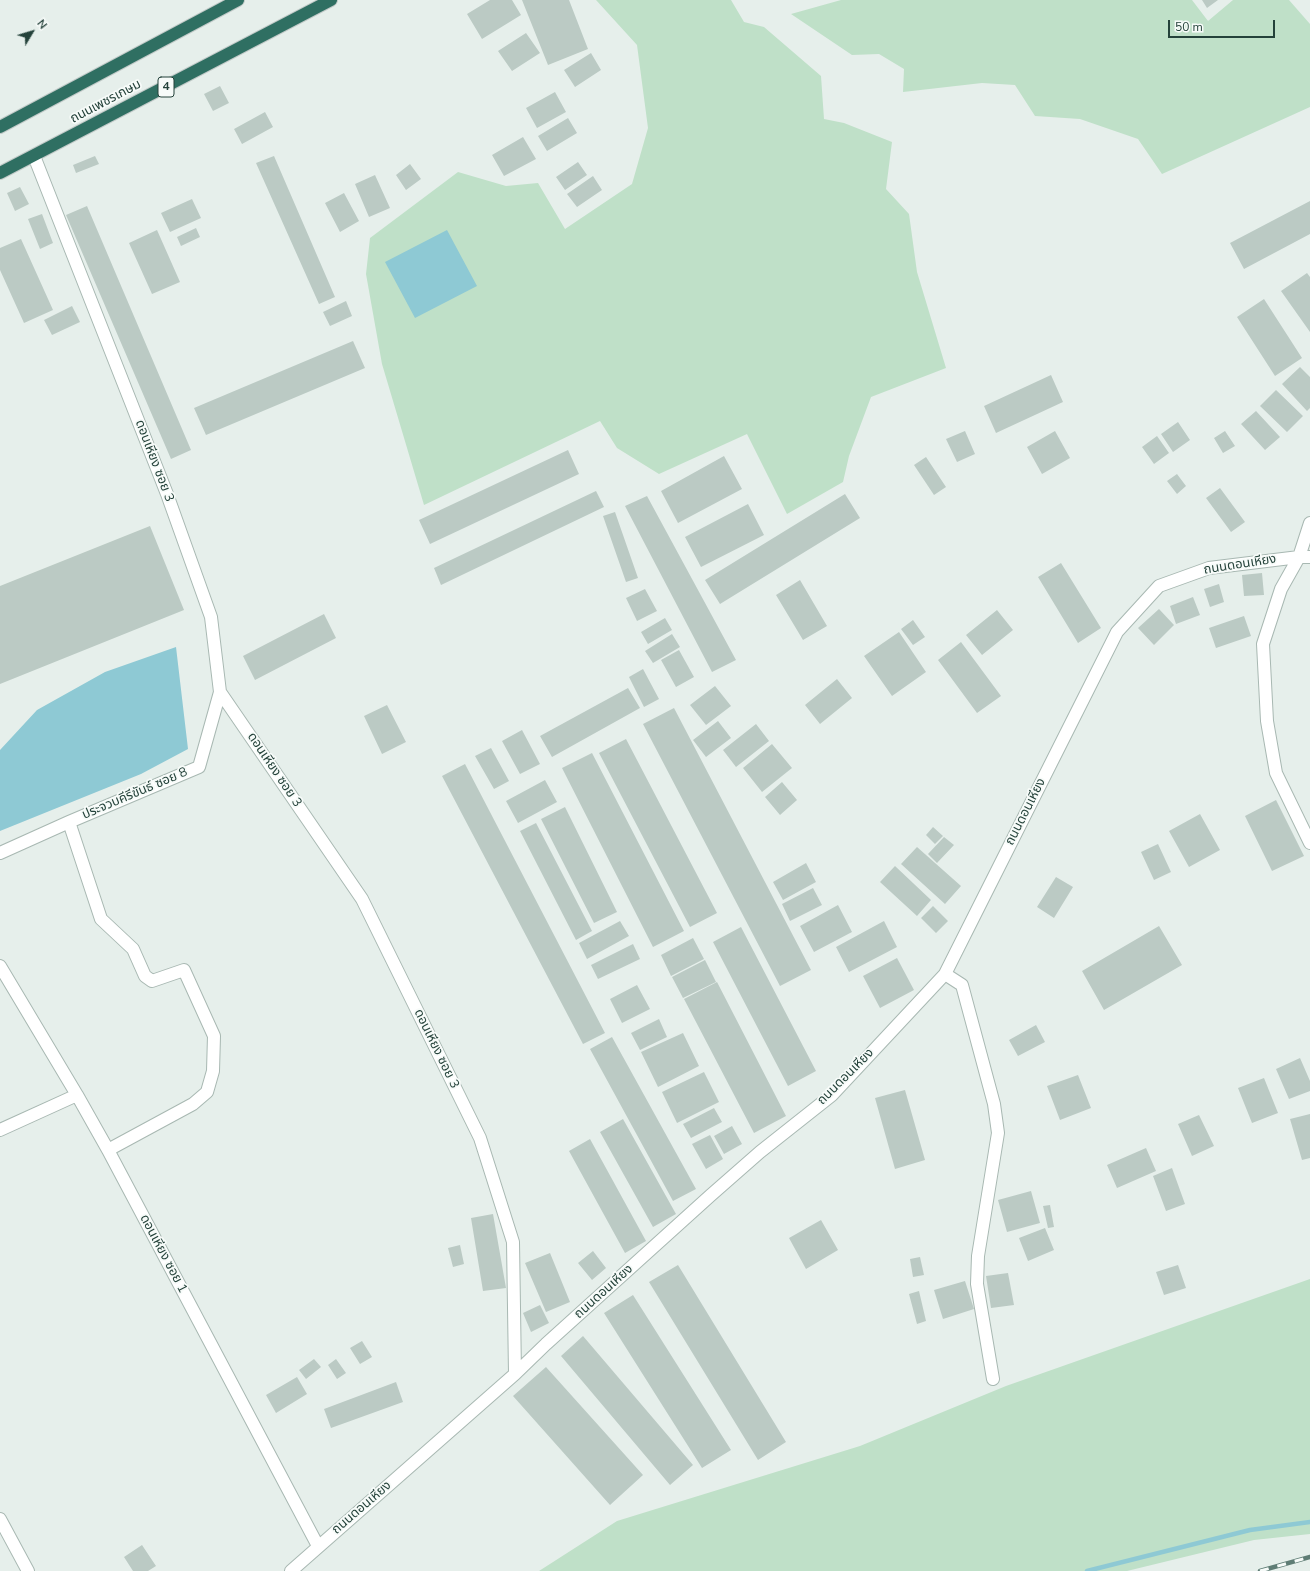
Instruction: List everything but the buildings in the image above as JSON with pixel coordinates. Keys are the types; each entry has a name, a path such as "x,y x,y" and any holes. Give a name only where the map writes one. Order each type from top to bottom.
{"highway":[{"path":"0,127 238,0"},
{"name":"ถนนเพชรเกษม","path":"0,173 331,0"}],"street":[{"name":"ดอนเหียง ซอย 3","path":"34,156 167,494 211,617 220,692 362,898 480,1138 513,1242 515,1374"},
{"path":"1310,522 1305,557 1281,589 1263,644 1267,721 1276,773 1310,843"},
{"name":"ถนนดอนเหียง","path":"291,1571 515,1374 546,1344 711,1195 760,1152 832,1095 945,974 1117,632 1159,586 1209,568 1305,557"},
{"name":"ประจวบคีรีขันธ์ ซอย 8","path":"0,853 199,767 220,692"},
{"path":"69,822 100,919 132,949 145,976 152,981 184,970 214,1036 213,1071 206,1092 193,1104 108,1150"},
{"name":"ดอนเหียง ซอย 1","path":"0,966 108,1150 318,1546"},
{"path":"945,974 962,984 994,1104 998,1133 978,1256 977,1284 993,1379"},
{"path":"0,1130 77,1095"},
{"path":"0,1519 28,1571"}],"green space":[{"path":"596,0 731,0 744,22 764,27 821,76 824,119 844,123 892,142 886,189 909,214 917,272 946,368 871,397 849,456 843,482 787,514 747,434 659,474 617,448 600,421 424,505 382,364 366,274 370,238 458,172 506,186 538,183 565,229 632,184 648,128 637,45"},
{"path":"841,0 1192,0 1208,21 1233,0 1289,0 1310,24 1310,107 1162,174 1138,139 1080,119 1035,116 1015,85 982,83 903,92 904,69 879,54 852,55 791,14"},
{"path":"1310,1279 1310,1534 1254,1540 1127,1571 539,1571 617,1521 860,1446 1006,1386"}],"water":[{"path":"447,230 477,286 415,318 385,262"},
{"path":"176,647 188,749 141,774 0,831 0,750 37,710 105,672"}],"waterway":[{"path":"1087,1571 1250,1530 1310,1522"}],"railway":[{"path":"1260,1571 1310,1557"}]}
